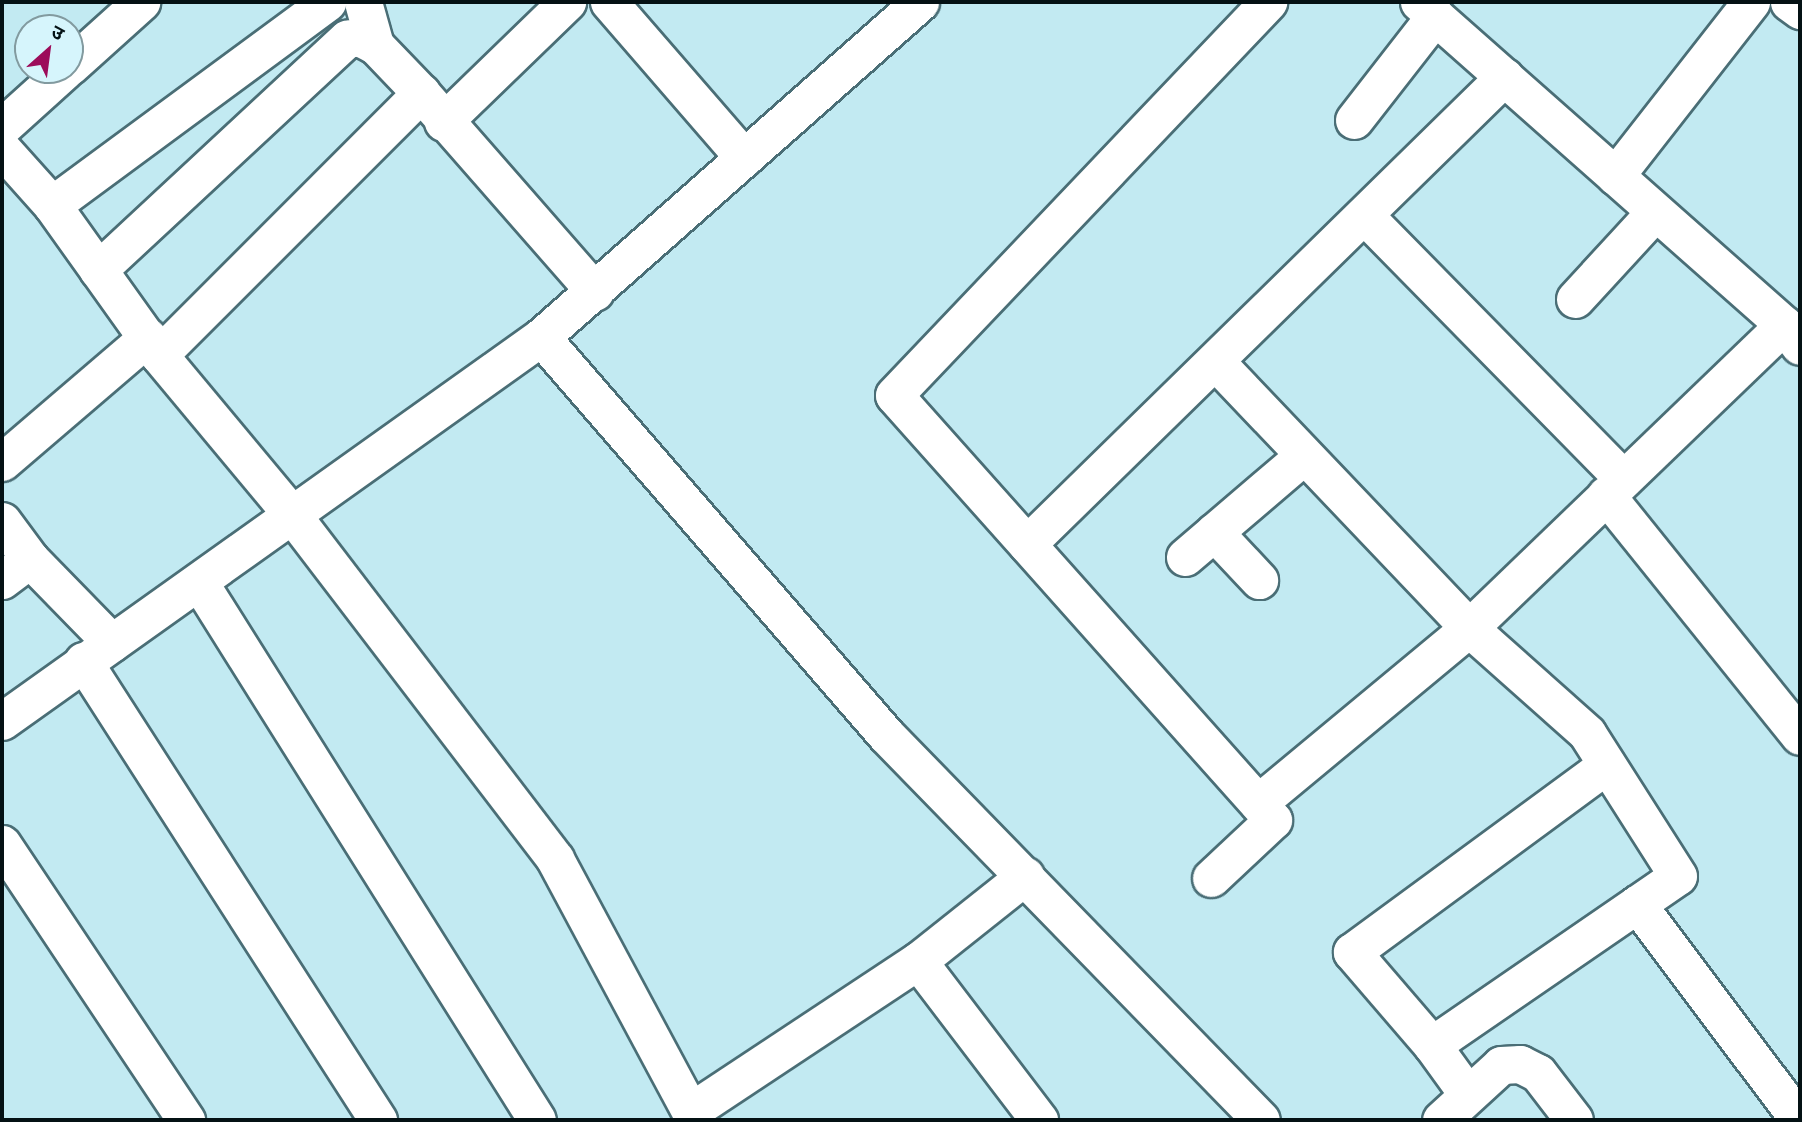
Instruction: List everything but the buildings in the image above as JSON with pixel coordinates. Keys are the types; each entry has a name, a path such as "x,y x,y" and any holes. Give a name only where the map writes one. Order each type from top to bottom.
{"street":[{"path":"84,53 141,2"},
{"path":"52,205 327,2"},
{"path":"363,2 375,45"},
{"path":"443,122 567,2"},
{"path":"609,2 744,158"},
{"path":"1211,878 1273,820 894,395 1268,2"},
{"path":"1615,176 1751,2"},
{"path":"1789,2 1800,10"},
{"path":"2,721 541,337 744,158 909,6"},
{"path":"1258,803 1469,628 1615,487 1792,336 1427,9 1354,120"},
{"path":"98,270 347,39 359,37 375,45 421,93 443,122 595,292"},
{"path":"1027,544 1504,78"},
{"path":"2,127 50,84"},
{"path":"2,462 154,346 421,93"},
{"path":"2,149 52,205 154,346 293,516 555,859 693,1115 918,961 1025,876"},
{"path":"1575,299 1656,212"},
{"path":"1364,215 1615,487 1800,736"},
{"path":"541,337 886,735 1261,1120"},
{"path":"1215,360 1301,457 1469,628 1587,733 1678,876 1432,1045"},
{"path":"1185,557 1301,457"},
{"path":"2,521 97,652 378,1120"},
{"path":"1214,532 1259,580"},
{"path":"2,580 30,559"},
{"path":"199,582 537,1120"},
{"path":"1466,1092 1432,1045 1352,952 1607,765"},
{"path":"2,844 186,1120"},
{"path":"1637,904 1799,1120"},
{"path":"918,961 1039,1120"},
{"path":"1441,1120 1466,1092 1501,1065 1520,1064 1538,1073 1574,1120"}]}
